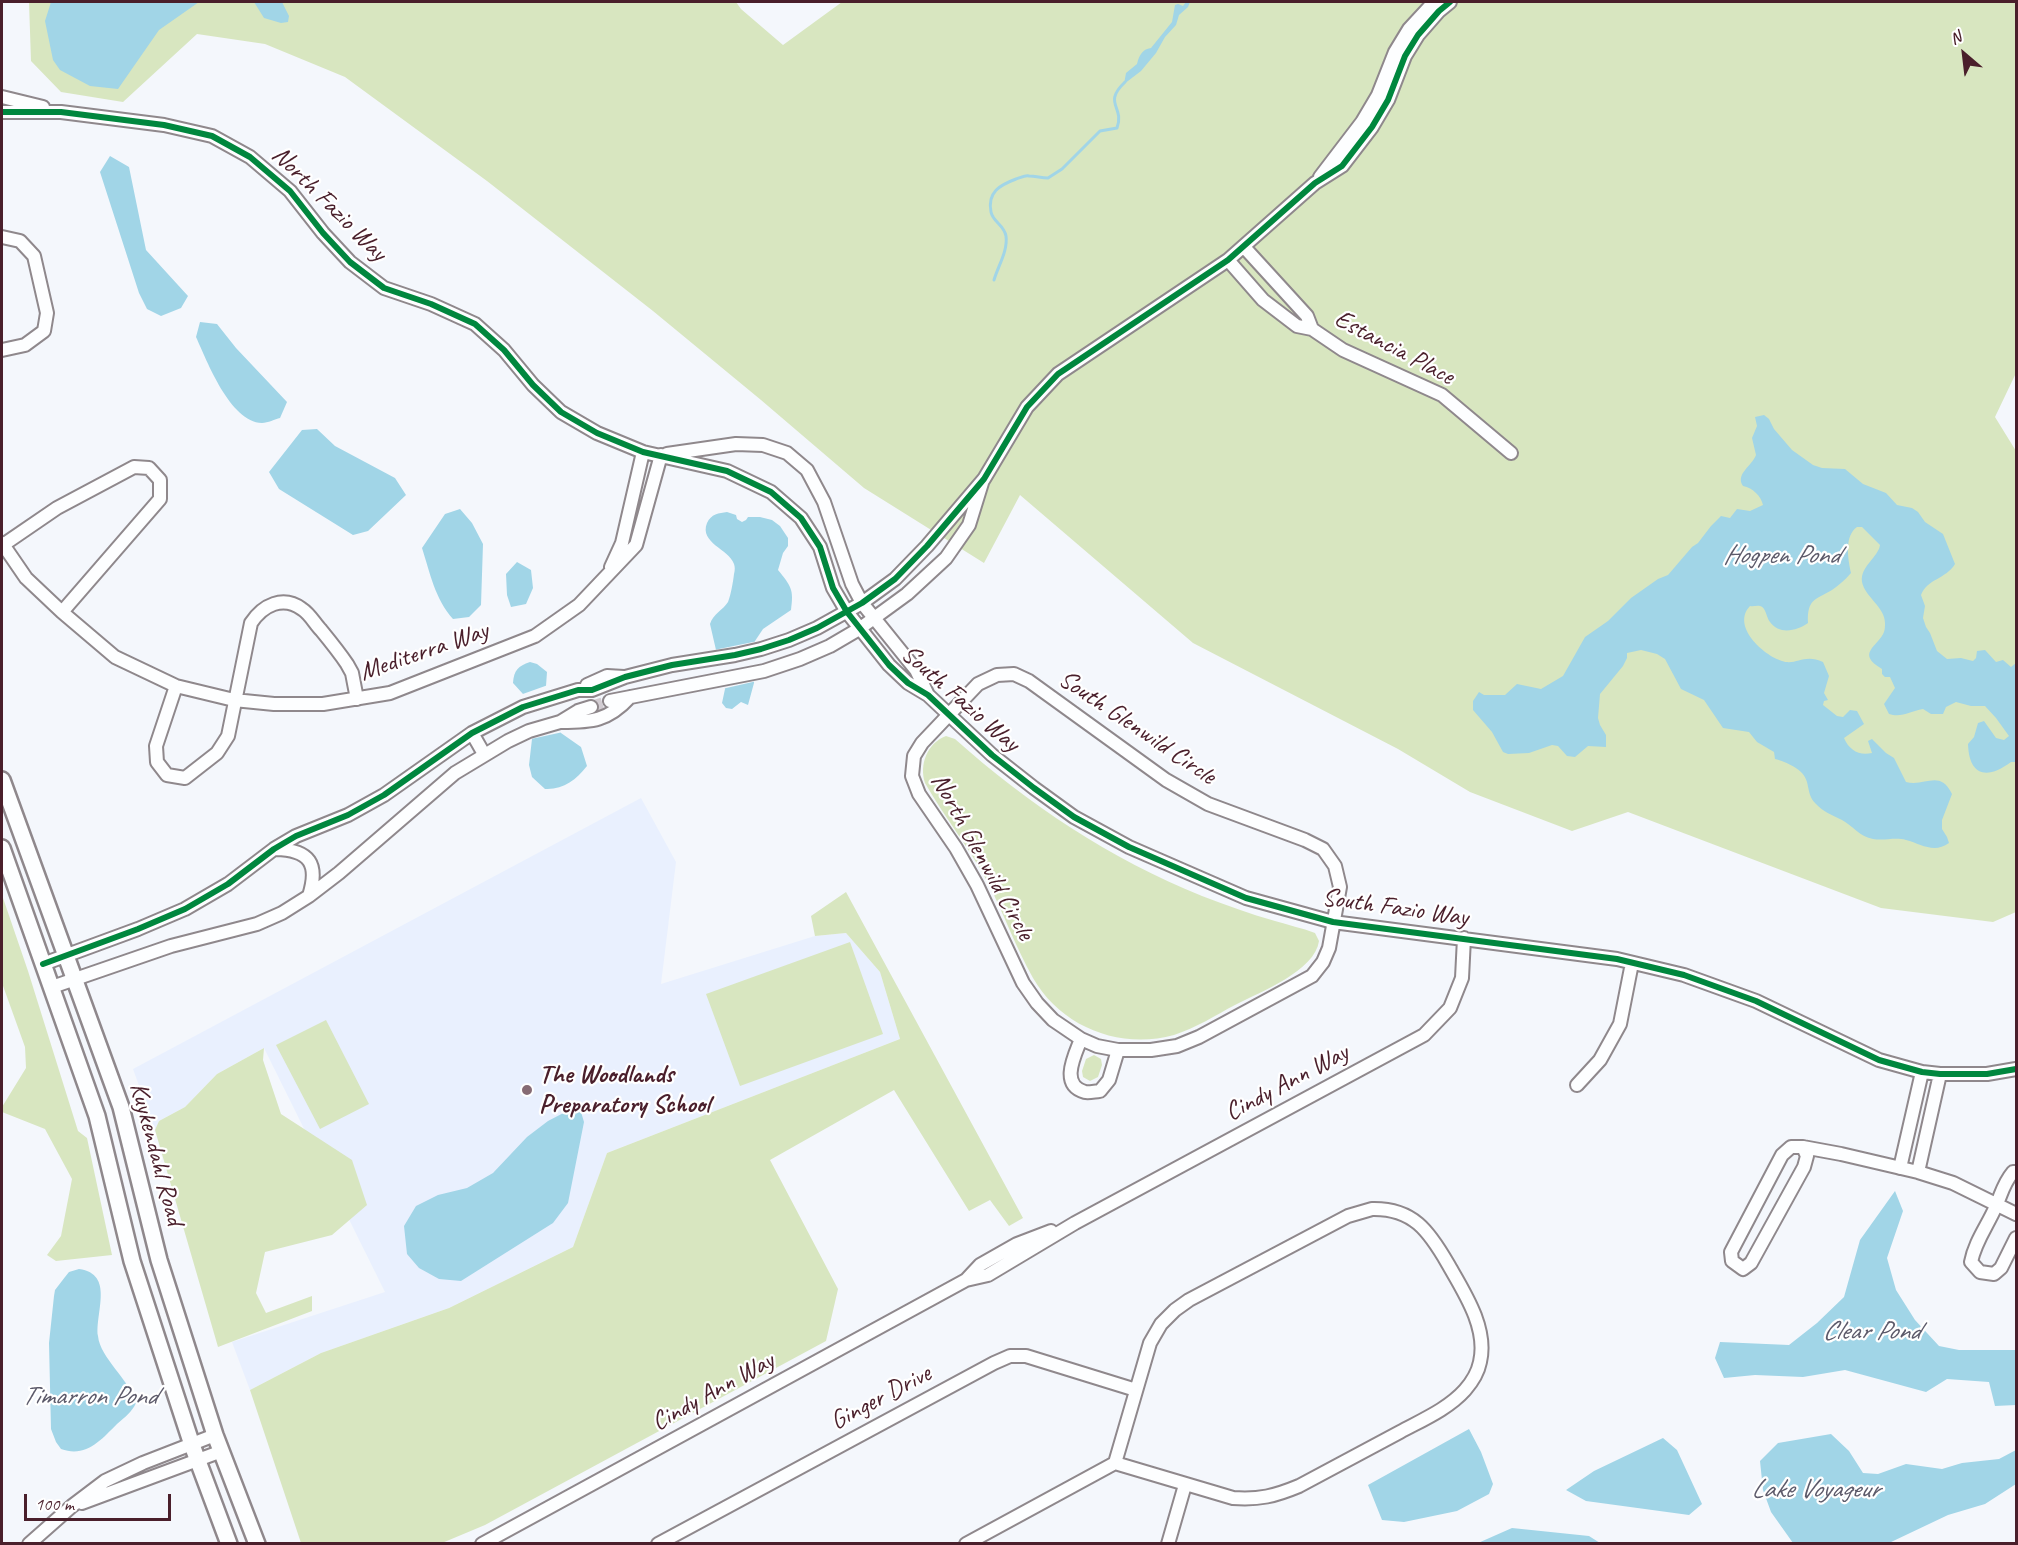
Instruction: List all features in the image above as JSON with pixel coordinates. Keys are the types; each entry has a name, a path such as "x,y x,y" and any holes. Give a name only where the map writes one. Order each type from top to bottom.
{"main road":[{"name":"Kuykendahl Road","path":"2,780 121,1107 159,1260 215,1435 257,1544"},
{"name":"Kuykendahl Road","path":"2,848 98,1118 132,1261 194,1452 229,1544"}],"street":[{"path":"1316,183 1362,122 1378,95 1395,52 1409,28 1434,2"},
{"path":"43,963 138,929 185,909 228,884 274,849 296,836 348,815 384,795 472,732 523,707 578,690 595,680 608,676 625,677 672,665 735,655 761,648 808,632 862,603 895,579 927,546 984,478 1027,407 1058,374 1228,260 1316,183 1342,166 1372,127 1388,100 1405,56 1418,34 1450,2"},
{"name":"North Fazio Way","path":"2,97 61,112 164,125 212,136 250,157 290,191 323,233 350,262 384,288 431,304 475,324 504,351 533,385 561,412 597,433 643,452 727,471 771,492 801,518 820,548 833,588 847,612"},
{"name":"North Fazio Way","path":"2,112 61,112"},
{"path":"2,237 20,241 34,256 47,313 44,331 25,345 2,350"},
{"name":"Estancia Place","path":"1244,246 1307,316 1312,329"},
{"name":"Estancia Place","path":"1228,260 1267,303 1297,326 1312,329 1343,350 1442,396 1511,453"},
{"name":"North Fazio Way","path":"661,455 736,444 763,445 787,453 807,470 824,502 852,584 862,603"},
{"name":"Mediterra Way","path":"607,577 622,543 643,452"},
{"name":"Mediterra Way","path":"2,544 26,578 115,657 176,686 234,700 298,705 357,699 390,693 535,636 579,605 636,544 661,455"},
{"path":"2,544 57,508 134,467 149,468 160,480 160,499 62,612"},
{"path":"610,701 764,671 830,646 859,629 907,594 946,558 969,525 984,478"},
{"path":"176,686 156,746 157,762 167,775 185,778 217,753 228,736 251,623 257,613 268,605 279,602 291,603 304,610 339,651 352,673 357,699"},
{"name":"South Fazio Way","path":"862,603 916,670 928,695"},
{"name":"South Fazio Way","path":"847,612 889,665 908,683 928,695 947,715 993,755 1074,817 1129,847 1246,898 1333,922 1464,938 1632,963 1684,975 1756,1001 1880,1060 1922,1072 1987,1074 2016,1069"},
{"name":"South Glenwild Circle","path":"947,715 978,684 997,675 1014,674 1029,681 1166,780 1208,804 1305,840 1323,849 1335,866 1340,887 1329,948 1323,962 1312,976 1199,1037 1176,1046 1151,1050 1118,1050 1097,1046 1081,1040 1053,1020"},
{"path":"625,677 630,697"},
{"path":"560,722 586,722 605,717 618,710 630,697"},
{"path":"52,987 171,946 257,924 282,913 339,873 455,773 484,754 529,731 560,722 578,711 591,707"},
{"name":"North Glenwild Circle","path":"947,715 914,756 912,776 919,794 956,848 977,885 1023,983 1053,1020"},
{"path":"472,732 484,754"},
{"path":"274,849 294,849 309,861 314,881 309,896"},
{"name":"Cindy Ann Way","path":"482,1544 966,1280 980,1265 1017,1244 1075,1223 1424,1035 1450,1008 1462,978 1464,938"},
{"path":"1577,1085 1600,1060 1620,1024 1632,963"},
{"path":"1081,1040 1070,1069 1073,1083 1084,1092 1100,1091 1109,1080 1118,1050"},
{"path":"1900,1168 1922,1072"},
{"path":"1918,1172 1940,1074"},
{"path":"1803,1147 1807,1156 1803,1167 1751,1263 1743,1269 1732,1261 1731,1252 1782,1155 1791,1147 1803,1147 1841,1154 1918,1172 1953,1183 2016,1214"},
{"path":"2016,1172 2013,1172 2004,1182 1997,1204 1973,1251 1971,1262 1980,1272 1994,1274 2001,1268 2016,1238"},
{"path":"966,1544 1115,1463 1150,1343 1161,1324 1175,1310 1189,1300 1348,1216 1372,1209 1388,1209 1405,1214 1418,1222 1454,1273 1475,1316 1481,1344 1481,1361 1465,1391 1435,1413 1276,1496 1251,1499 1233,1498 1115,1463"},
{"name":"Ginger Drive","path":"658,1544 983,1368 1010,1356 1026,1356 1136,1390"},
{"path":"194,1452 215,1435"},
{"path":"29,1544 72,1506 105,1481 142,1463 194,1452 222,1451"},
{"path":"1168,1544 1185,1485"}],"shaded area":[{"name":"The Woodlands Preparatory School","path":"641,798 676,862 661,984 815,936 846,933 880,972 900,1039 607,1153 573,1247 449,1308 321,1353 250,1390 232,1342 385,1292 264,1048 217,1074 185,1107 159,1121 155,1130 133,1069"}],"green space":[{"path":"29,2 736,2 783,45 842,2 2016,2 2016,373 1995,417 2016,451 2016,912 1993,922 1881,908 1628,812 1572,831 1470,792 1398,749 1193,643 1020,495 984,563 864,488 653,311 487,181 345,77 265,44 197,34 123,102 61,92 31,61"},
{"path":"946,736 955,739 1011,786 1071,828 1103,847 1135,865 1202,896 1315,933 1319,941 1315,952 1297,971 1272,987 1174,1035 1154,1039 1133,1039 1113,1036 1076,1022 1059,1010 1033,978 981,870 925,783 923,769 926,755 939,739"},
{"path":"846,892 1023,1218 1009,1226 990,1200 969,1211 894,1090 770,1160 838,1289 826,1341 485,1525 442,1543 301,1543 250,1390 321,1353 449,1308 573,1247 607,1153 900,1039 880,972 846,933 815,936 811,916"},
{"path":"2,895 78,1131 87,1138 112,1255 56,1261 47,1255 61,1236 72,1179 45,1129 2,1112 2,1107 26,1068 25,1047 2,983"},
{"path":"850,942 883,1034 740,1086 706,994"},
{"path":"326,1020 369,1104 320,1129 276,1045"},
{"path":"264,1048 263,1060 281,1114 352,1160 367,1205 332,1235 265,1252 256,1293 266,1313 312,1296 312,1311 218,1347 155,1130 159,1121 185,1107 217,1074"},
{"path":"1094,1055 1101,1059 1102,1065 1098,1077 1090,1081 1083,1077 1082,1071 1086,1059"}],"water":[{"path":"51,2 199,2 159,30 118,89 90,86 60,70 53,60 45,21"},
{"path":"254,2 282,2 289,16 288,22 281,23 264,18"},
{"path":"1186,2 1190,2 1188,7 1179,15 1176,25 1165,37 1156,53 1141,71 1124,84 1126,73 1137,64 1141,53 1151,48 1172,22 1175,5 1183,6"},
{"path":"110,156 129,167 146,250 188,296 181,308 161,316 147,309 139,293 100,172"},
{"path":"200,322 217,324 236,348 287,402 280,418 262,423 250,420 230,402 213,374 196,337"},
{"name":"Hogpen Pond","path":"1764,415 1792,450 1813,465 1822,468 1845,469 1863,484 1886,493 1897,505 1912,508 1925,522 1943,534 1955,564 1947,573 1928,586 1921,595 1925,606 1923,618 1937,651 1947,659 1961,658 1973,661 1977,651 1985,650 1996,662 2003,660 2011,667 2016,663 2016,762 1987,773 1981,772 1972,763 1968,744 1974,737 1978,723 1984,721 1996,738 2004,740 2009,736 1985,706 1971,706 1956,702 1946,707 1943,714 1931,714 1923,709 1898,715 1889,714 1884,704 1895,688 1890,677 1882,674 1882,669 1870,659 1869,654 1884,632 1884,617 1862,582 1864,571 1880,545 1862,527 1857,527 1850,536 1848,555 1851,573 1835,588 1813,601 1809,609 1808,623 1794,630 1783,630 1770,622 1762,607 1750,606 1745,614 1744,622 1752,639 1774,658 1787,662 1811,659 1823,662 1829,676 1824,693 1828,700 1824,701 1823,705 1837,716 1843,717 1850,710 1857,711 1864,724 1844,738 1852,749 1863,754 1872,753 1868,741 1872,739 1894,758 1906,782 1932,780 1942,782 1947,787 1952,794 1942,820 1942,829 1949,843 1943,846 1933,848 1902,839 1868,838 1824,811 1812,798 1802,773 1789,764 1775,759 1774,752 1757,742 1749,732 1723,728 1704,700 1681,689 1665,659 1657,654 1641,650 1627,653 1623,666 1600,694 1598,718 1606,735 1606,747 1588,746 1575,757 1567,756 1558,746 1552,745 1529,753 1508,754 1503,752 1492,732 1473,710 1473,701 1479,692 1484,695 1505,695 1517,684 1541,689 1563,676 1585,637 1608,621 1631,598 1658,579 1668,575 1721,516 1730,518 1737,509 1750,511 1763,505 1756,493 1743,486 1741,478 1756,455 1752,438 1757,426 1755,417"},
{"path":"317,429 335,446 395,478 406,495 368,531 353,535 279,489 269,472 302,430"},
{"path":"460,509 472,523 483,544 481,605 469,617 453,619 437,594 422,548 445,514"},
{"path":"727,512 736,515 737,519 742,522 748,517 760,517 772,520 780,526 788,538 788,546 783,553 778,570 792,592 791,610 763,629 755,641 754,683 748,705 741,702 732,709 726,708 722,703 725,689 710,624 713,617 728,602 735,566 727,554 711,541 706,530 707,523 713,516"},
{"path":"517,562 531,570 533,588 526,604 511,607 507,595 506,574"},
{"path":"530,662 537,664 547,672 546,686 561,733 581,747 587,766 574,780 558,788 545,789 532,777 529,765 532,739 523,694 513,683 517,669"},
{"path":"573,1108 581,1112 584,1122 568,1203 553,1223 461,1281 439,1279 419,1268 407,1254 404,1226 416,1206 438,1195 467,1188 493,1173 527,1137 548,1121"},
{"name":"Clear Pond","path":"1895,1191 1903,1211 1887,1258 1896,1290 1915,1320 1939,1346 1959,1350 2016,1350 2016,1405 1995,1406 1989,1382 1947,1379 1926,1392 1845,1370 1803,1377 1755,1375 1724,1378 1715,1358 1720,1342 1789,1345 1817,1323 1844,1297 1860,1240"},
{"name":"Timarron Pond","path":"79,1269 90,1272 97,1278 101,1296 98,1327 100,1344 109,1361 133,1394 136,1403 128,1414 99,1441 85,1449 70,1451 61,1449 51,1429 49,1343 55,1290 69,1272"},
{"path":"1469,1429 1493,1484 1489,1494 1457,1511 1404,1522 1382,1520 1368,1485"},
{"name":"Lake Voyageur","path":"1831,1434 1849,1451 1863,1473 1878,1474 1906,1464 1942,1469 1962,1463 1999,1459 2016,1450 2016,1484 1985,1504 1948,1515 1889,1543 1793,1543 1771,1512 1763,1490 1760,1461 1778,1443"},
{"path":"1663,1438 1677,1450 1702,1504 1689,1515 1586,1501 1566,1490 1594,1471"},
{"path":"1512,1528 1589,1536 1600,1543 1478,1543"}],"pier":[{"path":"758,641 757,681 722,689 714,650"},
{"path":"548,685 563,732 531,739 520,695"}],"waterway":[{"path":"994,280 1004,253 1006,236 991,212 993,194 1005,184 1024,176 1048,178 1062,169 1100,131 1117,128 1119,121 1114,100 1118,89 1125,82"}],"tunnel":[{"path":"591,707 610,701"}],"cycle path":[{"path":"43,964 185,909 228,884 274,849 296,836 348,815 384,795 472,733 523,707 578,690 592,690 625,677 672,665 761,649 817,628 862,603 895,579 927,546 984,479 1027,407 1058,374 1228,260 1315,183 1342,166 1372,127 1388,100 1405,56 1418,35 1450,2"},
{"path":"2,112 61,112 164,125 212,136 250,157 290,191 323,233 350,262 384,288 431,304 475,324 504,350 533,385 561,412 597,433 643,452 727,471 771,492 801,518 820,547 833,588 847,612 889,665 908,683 928,695 992,755 1034,788 1074,817 1129,847 1246,898 1333,922 1617,959 1684,975 1756,1001 1879,1060 1922,1072 1987,1074 2016,1069"}],"place":[{"name":"The Woodlands Preparatory School","path":"527,1090"}]}
